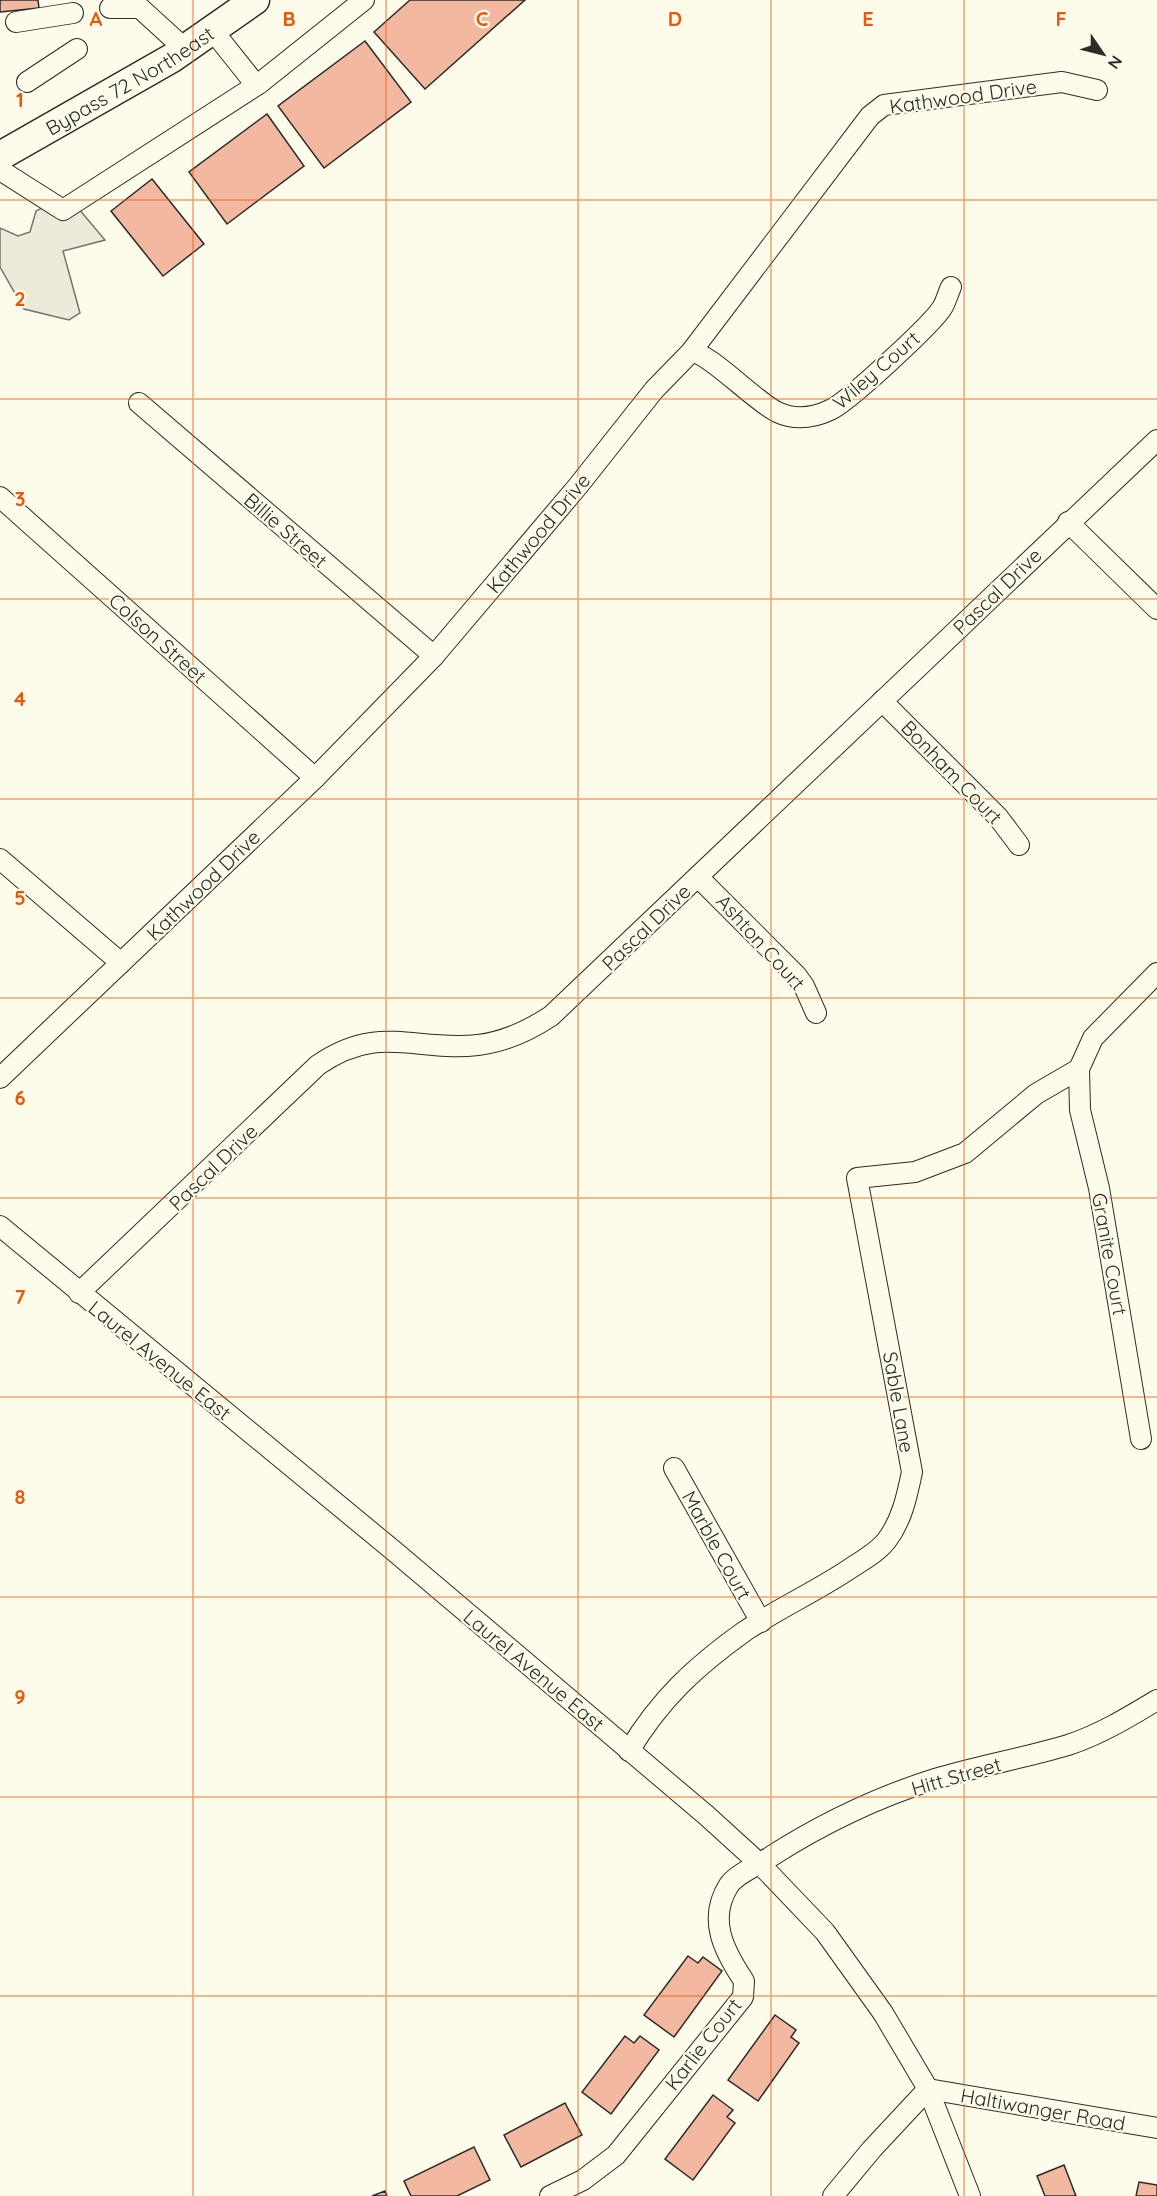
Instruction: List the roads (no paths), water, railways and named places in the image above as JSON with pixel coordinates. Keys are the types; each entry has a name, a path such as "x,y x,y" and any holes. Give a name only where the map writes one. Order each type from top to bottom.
{"highway":[{"name":"Bypass 72 Northeast","path":"0,156 185,49 255,0"}],"street":[{"path":"0,170 63,210 256,85 364,0"},
{"path":"110,8 140,8 185,49"},
{"path":"16,22 73,13"},
{"path":"213,31 256,85"},
{"path":"27,82 77,49"},
{"name":"Kathwood Drive","path":"0,1078 315,778 434,656 578,486 654,390 692,352 870,116 884,105 1062,82 1097,90"},
{"name":"Wiley Court","path":"692,352 703,354 744,390 778,412 797,417 819,415 842,403 928,325 942,308 951,287"},
{"name":"Billie Street","path":"139,403 434,656"},
{"name":"Pascal Drive","path":"80,1293 318,1065 335,1053 369,1042 389,1040 450,1046 477,1045 506,1039 534,1027 567,1003 1068,522 1157,440"},
{"name":"Colson Street","path":"0,497 315,778"},
{"path":"1068,522 1157,609"},
{"name":"Bonham Court","path":"882,701 998,817 1019,845"},
{"path":"0,859 121,963"},
{"name":"Ashton Court","path":"698,877 796,975 804,986 816,1013"},
{"path":"1079,1069 1094,1038 1157,973"},
{"name":"Granite Court","path":"1079,1069 1080,1110 1099,1188 1141,1439"},
{"name":"Sable Lane","path":"628,1751 665,1698 687,1676 761,1622 869,1556 886,1541 906,1505 912,1472 857,1178 915,1172 965,1154 1036,1094 1079,1069"},
{"name":"Laurel Avenue East","path":"0,1226 394,1551 760,1864 842,1952 884,2013 928,2089 970,2196"},
{"name":"Marble Court","path":"674,1468 761,1622"},
{"name":"Hitt Street","path":"760,1864 789,1845 910,1788 935,1779 1069,1744 1102,1731 1157,1700"},
{"name":"Karlie Court","path":"550,2196 583,2180 616,2154 743,1997 744,1981 728,1958 718,1932 719,1905 730,1883 760,1864"},
{"path":"833,2196 872,2149 928,2089"},
{"name":"Haltiwanger Road","path":"928,2089 1157,2128"}]}
